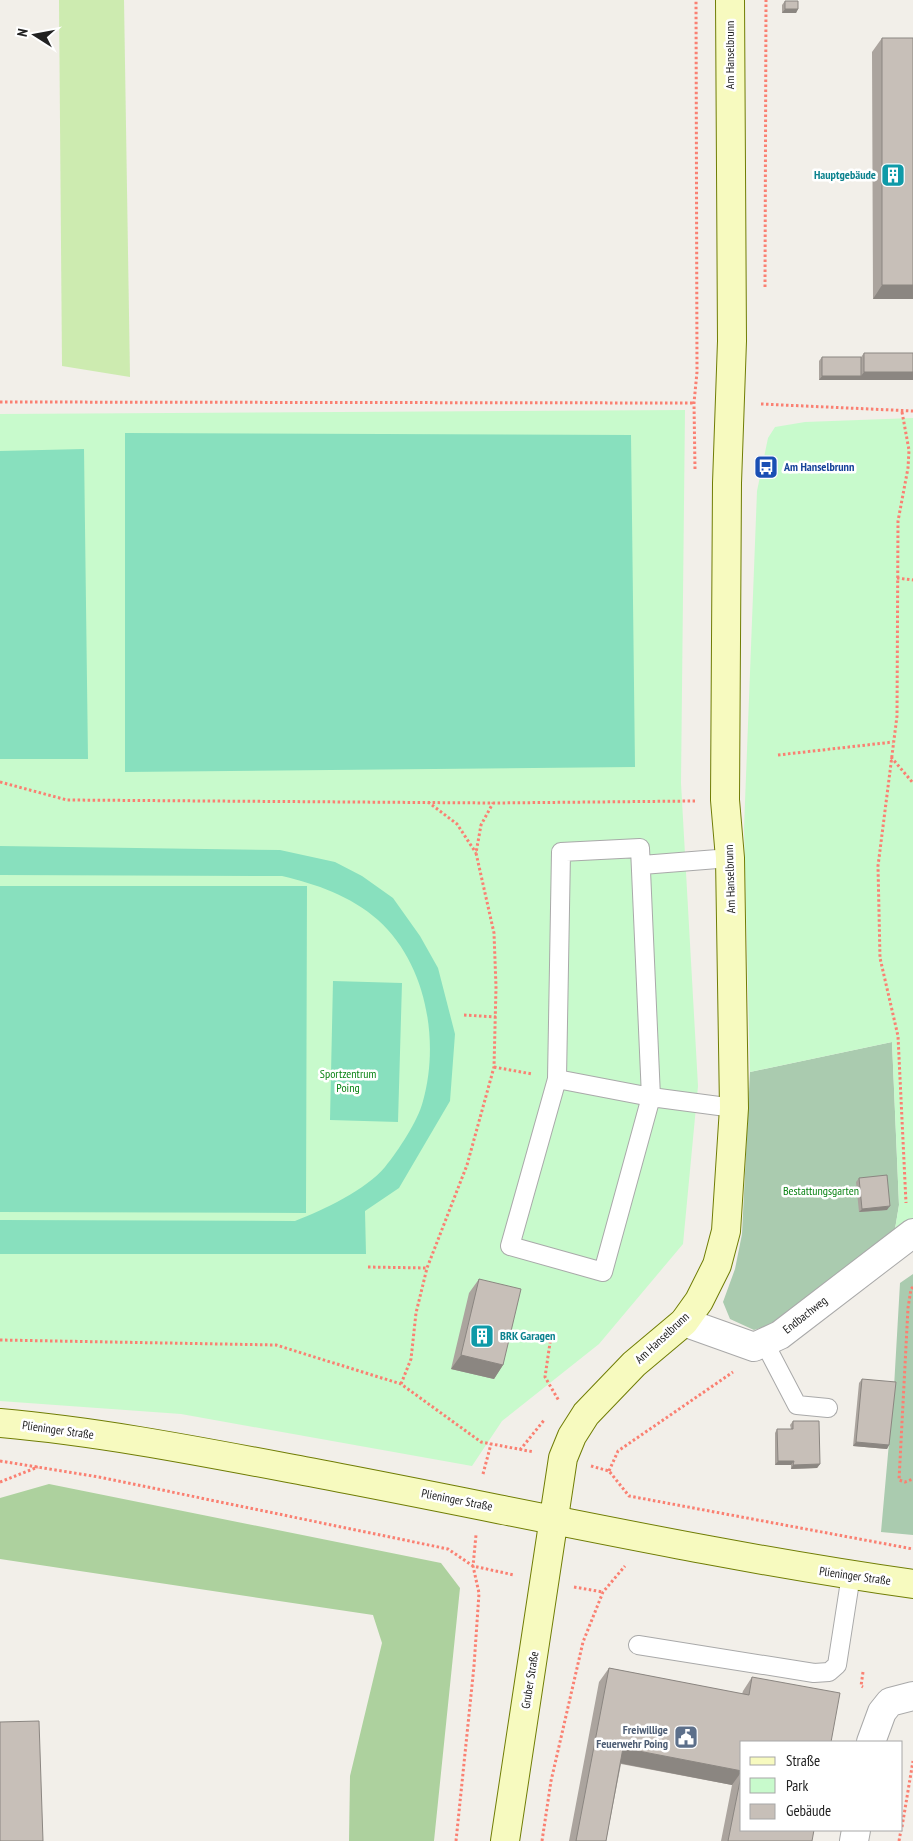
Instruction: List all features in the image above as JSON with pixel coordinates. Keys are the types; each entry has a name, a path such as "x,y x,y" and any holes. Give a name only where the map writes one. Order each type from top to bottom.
{"street":[{"name":"Am Hanselbrunn","path":"554,1520 563,1458 572,1436 586,1414 634,1364 684,1322 699,1301 717,1265 726,1231 734,1108 730,858 725,800 727,483 731,405 730,0"},
{"name":"Endbachweg","path":"759,1345 780,1335 908,1237"},
{"path":"684,1322 759,1345"},
{"name":"Plieninger Straße","path":"0,1423 176,1447 479,1504 704,1550 913,1584"},
{"name":"Gruber Straße","path":"505,1841 554,1520"},
{"path":"871,1741 882,1712 901,1699"}],"lane":[{"path":"640,848 652,1097 603,1272 510,1246 557,1080 561,852 640,848"},
{"path":"642,865 730,858"},
{"path":"557,1080 652,1097 734,1108"},
{"path":"759,1345 797,1405 828,1408"},
{"path":"638,1645 814,1673 828,1672 837,1665 851,1575"}],"path":[{"path":"695,472 694,403 697,372 696,0"},
{"path":"0,402 694,403"},
{"path":"731,405 780,404 902,412 913,411"},
{"path":"902,412 908,450 908,468 898,522 899,644 897,716 890,757 889,791 878,866 880,958 898,1036 908,1237"},
{"path":"897,578 913,580"},
{"path":"778,755 874,746 893,742"},
{"path":"890,757 913,783"},
{"path":"0,782 66,800 493,803 695,801 696,809"},
{"path":"401,1384 411,1359 416,1313 427,1268 467,1165 494,1067 496,1017 494,933 476,853 457,824 428,802"},
{"path":"476,853 481,825 493,803"},
{"path":"464,1015 496,1017"},
{"path":"494,1067 557,1080"},
{"path":"368,1267 427,1268"},
{"path":"913,1287 911,1288 908,1308 899,1480 905,1482 913,1480"},
{"path":"551,1336 545,1377 561,1404"},
{"path":"0,1340 276,1345 401,1384 481,1442 491,1444 484,1465 473,1566 479,1593 474,1666 456,1841"},
{"path":"759,1345 746,1363 618,1451 609,1471 630,1496 913,1549"},
{"path":"555,1409 568,1397"},
{"path":"520,1450 550,1414"},
{"path":"0,1461 39,1467 448,1549 473,1566 545,1582 603,1592"},
{"path":"0,1482 39,1467"},
{"path":"542,1841 551,1781 569,1700 583,1642 598,1602"},
{"path":"864,1666 861,1686 901,1699"},
{"path":"903,1822 913,1761"}],"green space":[{"path":"59,0 124,0 130,377 62,366"},
{"name":"Sportzentrum Poing","path":"685,410 681,783 698,1086 683,1244 599,1344 502,1421 472,1466 181,1414 0,1401 0,414"},
{"path":"913,418 913,1221 894,1235 899,1205 892,1042 750,1072 744,828 757,491 768,438 775,427 805,422"},
{"path":"125,433 631,435 635,767 125,772"},
{"path":"84,449 88,759 0,759 0,451"},
{"path":"0,846 280,850 335,862 362,876 393,898 420,936 438,968 455,1034 450,1101 399,1188 365,1211 366,1254 0,1254 0,1220 295,1221 318,1211 367,1184 385,1167 396,1153 407,1136 423,1101 430,1053 429,1028 425,1004 418,980 408,958 378,920 356,904 333,892 282,876 0,875"},
{"path":"0,886 307,886 306,1213 0,1212"},
{"path":"333,981 402,983 398,1122 330,1120"},
{"name":"Bestattungsgarten","path":"892,1042 899,1205 894,1235 781,1322 754,1330 730,1319 723,1302 735,1269 742,1234 750,1072"},
{"path":"913,1274 913,1535 881,1532 894,1387 900,1283"},
{"path":"49,1484 441,1563 460,1588 434,1841 349,1841 350,1776 382,1643 373,1615 0,1559 0,1498"}],"building":[{"path":"785,1 798,1 798,9 785,9"},
{"name":"Hauptgebäude","path":"882,38 913,38 913,285 882,285"},
{"path":"864,353 913,353 913,372 864,372"},
{"path":"822,357 861,357 861,376 822,376"},
{"path":"887,1175 890,1206 862,1209 859,1178"},
{"name":"BRK Garagen","path":"479,1279 521,1289 503,1365 461,1355"},
{"path":"862,1379 896,1382 889,1445 856,1442"},
{"path":"793,1421 819,1421 820,1464 793,1465 794,1461 778,1461 777,1429 793,1429"},
{"path":"609,1668 749,1695 752,1677 840,1693 831,1741 740,1741 740,1771 623,1748 606,1841 576,1841"},
{"path":"39,1721 43,1841 0,1841 0,1722"},
{"path":"740,1781 740,1831 814,1831 812,1841 728,1841"}],"place":[{"name":"Hauptgebäude","path":"893,175"},
{"name":"Am Hanselbrunn","path":"766,467"},
{"name":"BRK Garagen","path":"482,1336"},
{"name":"Freiwillige Feuerwehr Poing","path":"686,1737"}]}
